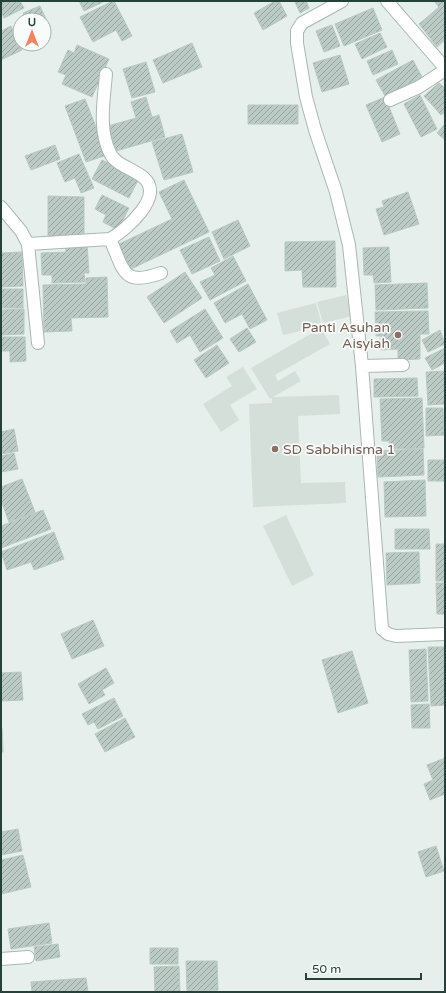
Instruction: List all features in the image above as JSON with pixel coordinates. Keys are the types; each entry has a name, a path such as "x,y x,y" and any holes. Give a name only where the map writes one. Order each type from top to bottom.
{"street":[{"path":"342,1 312,16 302,23 298,31 297,43 306,97 315,130 336,192 348,245 362,366 382,629 388,634 396,636 445,634"},
{"path":"387,1 445,69 419,87 390,100"},
{"path":"28,244 110,239 118,234 141,212 148,201 150,191 147,182 143,177 116,161 107,148 104,129 106,74"},
{"path":"1,207 21,231 28,244 38,343"},
{"path":"110,239 125,272 132,277 144,279 161,273"},
{"path":"362,366 403,365"},
{"path":"1,959 28,957"}],"shaded area":[{"path":"346,295 352,316 323,323 317,302"},
{"path":"316,303 322,326 283,335 277,313"},
{"name":"SD Sabbihisma 1","path":"321,328 330,344 275,375 278,381 295,371 301,381 273,397 339,395 340,414 298,416 301,483 345,482 346,503 253,507 249,404 272,403 272,398 270,399 251,368"},
{"path":"243,367 257,389 230,405 239,420 221,432 203,404 232,386 226,377"},
{"path":"286,515 314,575 292,586 263,526"}],"building":[{"path":"1,1 20,1 24,8 16,12 12,12 12,14 4,18 1,12"},
{"path":"79,1 105,1 84,11"},
{"path":"113,1 132,36 122,41 116,30 93,42 80,17"},
{"path":"275,1 279,1 287,16 263,30 254,13"},
{"path":"306,1 309,8 300,13 295,2"},
{"path":"434,1 445,1 445,40 437,47 419,24 439,7"},
{"path":"40,6 43,12 25,12"},
{"path":"373,8 382,30 344,46 335,24"},
{"path":"332,25 340,46 324,52 316,31"},
{"path":"11,26 12,52 18,52 1,60 1,31"},
{"path":"380,33 387,47 362,59 355,44"},
{"path":"192,43 202,67 163,83 153,60"},
{"path":"77,45 109,59 92,97 62,84 66,75 58,72 68,50 74,53"},
{"path":"392,50 398,64 373,75 367,61"},
{"path":"340,55 349,84 322,92 313,63"},
{"path":"413,60 422,77 385,96 376,80"},
{"path":"146,62 155,92 132,98 123,69"},
{"path":"439,83 445,88 445,112 441,115 424,96"},
{"path":"420,95 437,129 421,137 404,104"},
{"path":"146,97 152,117 159,115 165,137 116,151 108,126 136,118 131,102"},
{"path":"385,97 400,134 382,142 366,105"},
{"path":"85,99 107,155 86,162 65,106"},
{"path":"248,105 298,105 298,124 248,124"},
{"path":"445,124 445,140 437,133"},
{"path":"182,134 193,172 164,180 152,142"},
{"path":"55,145 60,159 31,170 25,156"},
{"path":"79,154 94,188 81,193 75,178 65,182 57,163"},
{"path":"102,160 139,178 129,198 92,179"},
{"path":"184,180 209,232 131,269 119,244 172,219 159,192"},
{"path":"408,192 419,224 384,235 376,209 384,207 382,201"},
{"path":"102,195 129,208 118,230 103,222 106,215 95,209"},
{"path":"48,196 84,197 84,237 48,237"},
{"path":"238,220 250,246 224,259 212,232"},
{"path":"209,237 220,261 192,274 180,250"},
{"path":"335,241 336,287 303,287 302,270 285,271 285,242"},
{"path":"87,243 89,273 84,273 85,282 52,283 52,275 42,275 41,253 66,252 65,244"},
{"path":"389,247 391,282 374,283 373,275 364,275 363,248"},
{"path":"22,252 23,286 1,287 1,253"},
{"path":"233,256 246,281 210,300 200,282 215,275 211,268"},
{"path":"185,272 202,298 164,323 147,297"},
{"path":"107,277 108,317 71,318 72,331 44,332 43,285 86,284 86,278"},
{"path":"427,283 428,308 376,310 375,285"},
{"path":"248,284 267,320 250,329 242,314 225,323 214,303"},
{"path":"1,289 23,289 23,308 1,308"},
{"path":"24,309 24,334 1,335 1,310"},
{"path":"205,309 223,338 200,352 190,335 177,343 170,331"},
{"name":"Panti Asuhan Aisyiah","path":"428,311 429,334 420,334 420,359 398,360 398,349 381,350 381,336 376,336 375,312"},
{"path":"247,328 256,342 239,352 230,339"},
{"path":"440,330 445,344 428,352 422,340"},
{"path":"1,337 25,337 26,361 10,362 10,351 1,351"},
{"path":"217,345 229,363 206,378 194,360"},
{"path":"445,348 445,363 432,370 425,358"},
{"path":"445,371 445,404 428,405 426,372"},
{"path":"417,378 418,396 374,397 374,379"},
{"path":"422,398 424,448 390,449 389,441 382,441 380,399"},
{"path":"426,408 443,408 444,435 426,436"},
{"path":"14,429 18,451 1,454 1,432"},
{"path":"423,449 424,475 378,477 377,451"},
{"path":"14,453 18,469 1,472 1,456"},
{"path":"428,460 445,460 445,481 428,481"},
{"path":"22,479 35,512 9,522 1,500 1,487"},
{"path":"425,480 426,516 385,517 384,482"},
{"path":"43,510 51,529 1,548 1,526"},
{"path":"395,529 429,529 430,549 395,549"},
{"path":"54,532 64,559 34,570 31,562 7,570 1,552"},
{"path":"436,544 445,544 445,581 436,581"},
{"path":"419,552 420,583 387,585 386,553"},
{"path":"436,583 445,583 445,614 437,614"},
{"path":"93,620 104,646 72,659 61,634"},
{"path":"428,647 444,647 445,705 431,706"},
{"path":"426,649 428,701 411,702 409,650"},
{"path":"352,651 368,703 338,713 322,660"},
{"path":"106,668 114,683 102,690 105,695 89,704 78,684"},
{"path":"21,672 23,700 1,701 1,673"},
{"path":"114,698 123,716 98,729 94,722 88,725 82,714"},
{"path":"429,704 430,728 412,728 411,705"},
{"path":"125,718 135,737 105,752 95,734"},
{"path":"2,728 3,752 1,752"},
{"path":"445,758 445,794 430,800 424,784 433,780 427,765"},
{"path":"18,829 22,851 1,855 1,832"},
{"path":"436,846 444,871 426,877 418,852"},
{"path":"23,855 31,887 1,894 1,860"},
{"path":"49,923 52,943 11,949 8,929"},
{"path":"58,944 60,957 36,961 34,947"},
{"path":"150,948 178,948 178,964 150,964"},
{"path":"186,961 217,961 218,990 187,991"},
{"path":"179,966 180,992 155,992 154,967"},
{"path":"86,978 88,992 32,992 31,982"}],"place":[{"name":"Panti Asuhan Aisyiah","path":"398,335"},
{"name":"SD Sabbihisma 1","path":"275,449"}]}
